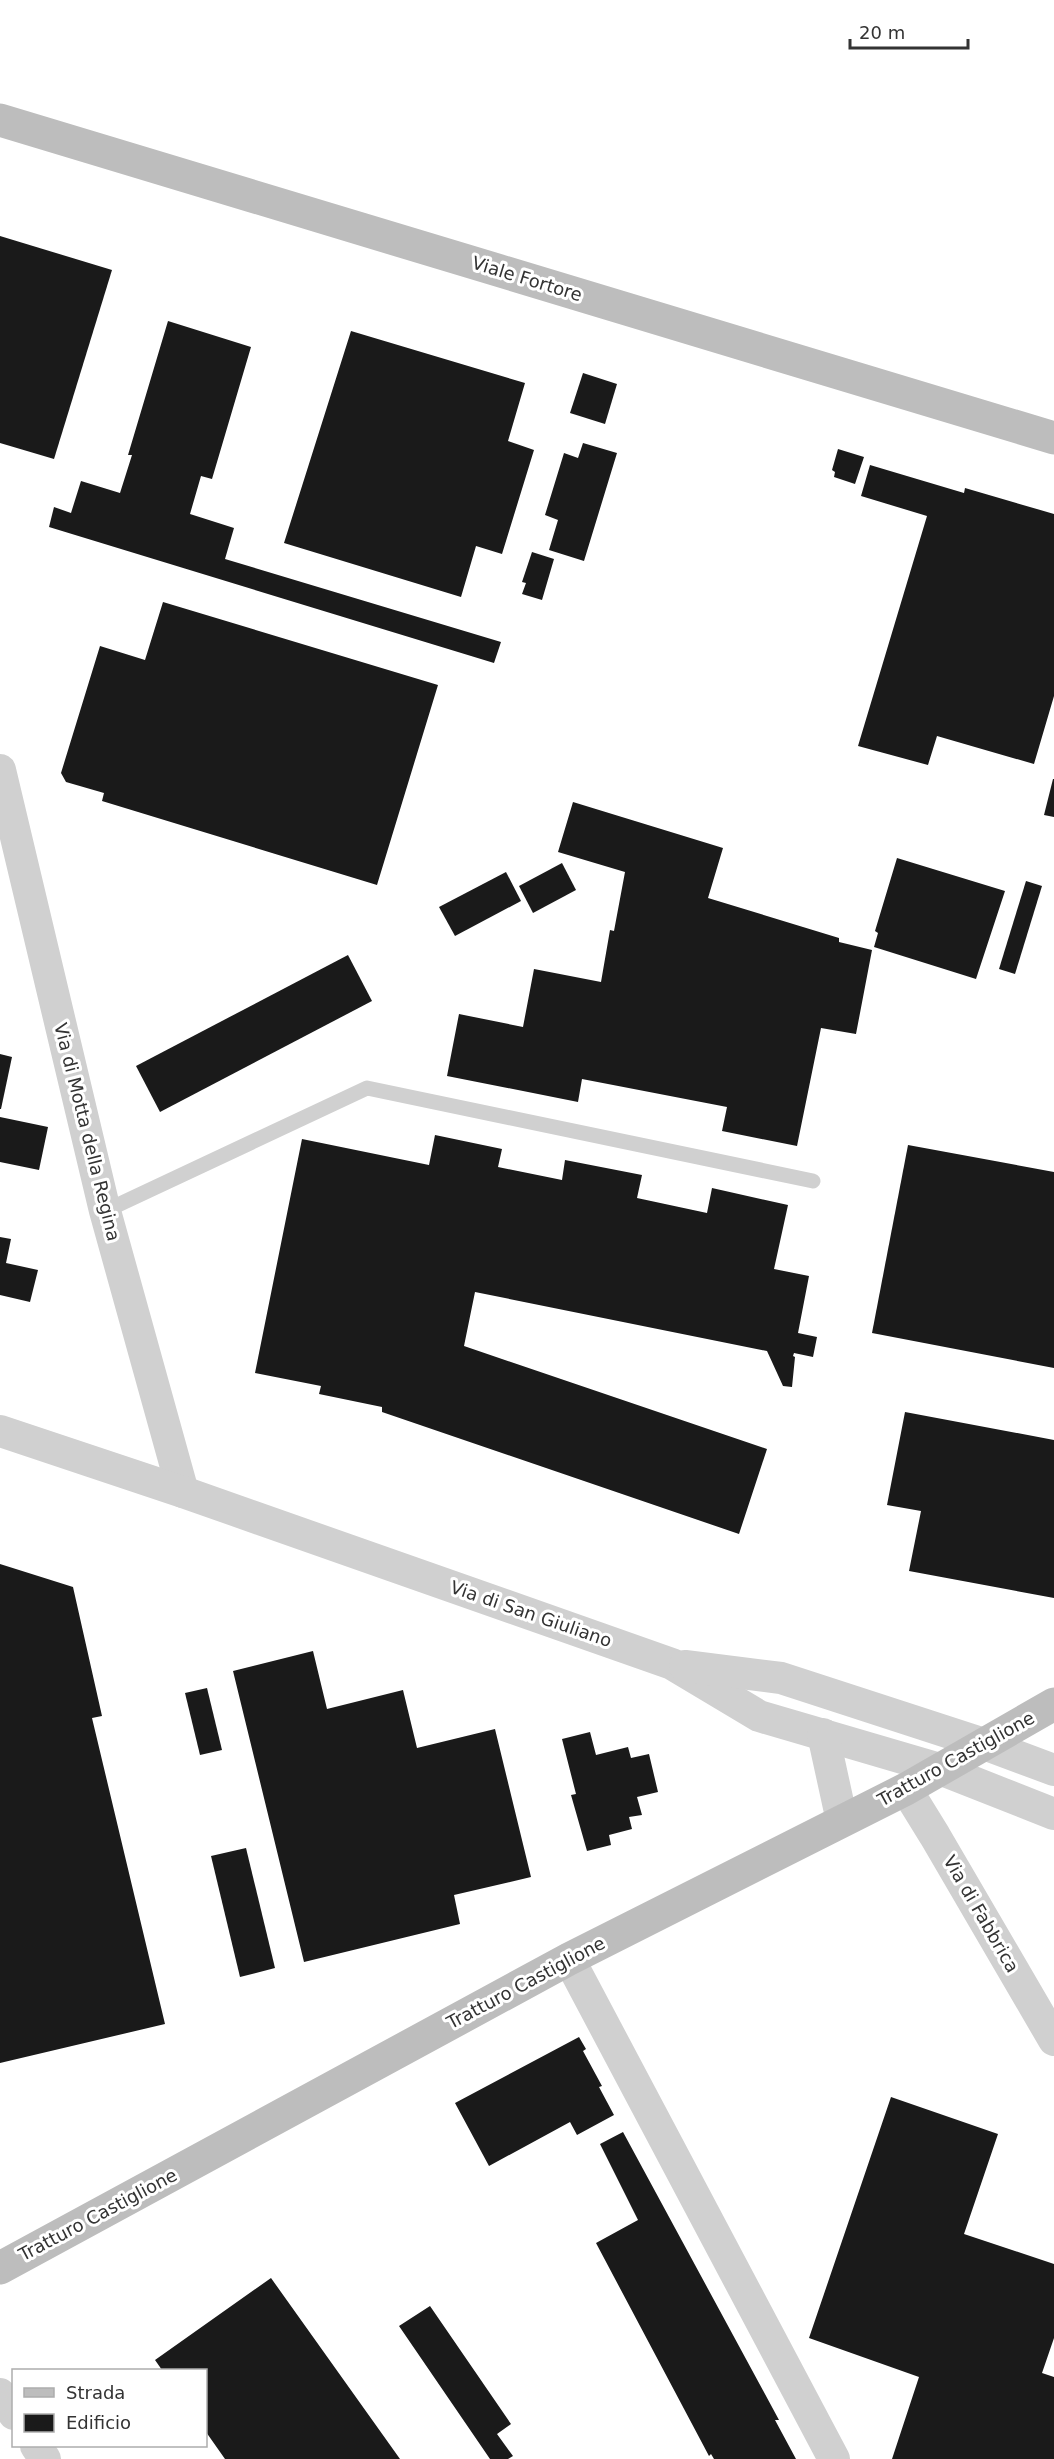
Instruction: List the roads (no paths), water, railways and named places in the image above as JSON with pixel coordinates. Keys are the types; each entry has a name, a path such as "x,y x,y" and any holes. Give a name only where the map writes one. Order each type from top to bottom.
{"street":[{"name":"Viale Fortore","path":"0,120 1054,438"},
{"name":"Via di Motta della Regina","path":"0,770 105,1211 183,1492"},
{"name":"Via di San Giuliano","path":"0,1431 183,1492 672,1664 759,1716 940,1769 1054,1814"},
{"path":"672,1664 781,1678 984,1744 1054,1770"},
{"name":"Tratturo Castiglione","path":"0,2268 569,1959 906,1789 1054,1704"},
{"path":"823,1734 842,1821"},
{"name":"Via di Fabbrica","path":"906,1789 936,1836 1054,2040"},
{"path":"569,1959 834,2459"},
{"path":"0,2394 12,2411"}],"lane":[{"path":"105,1211 367,1088 813,1181"}]}
